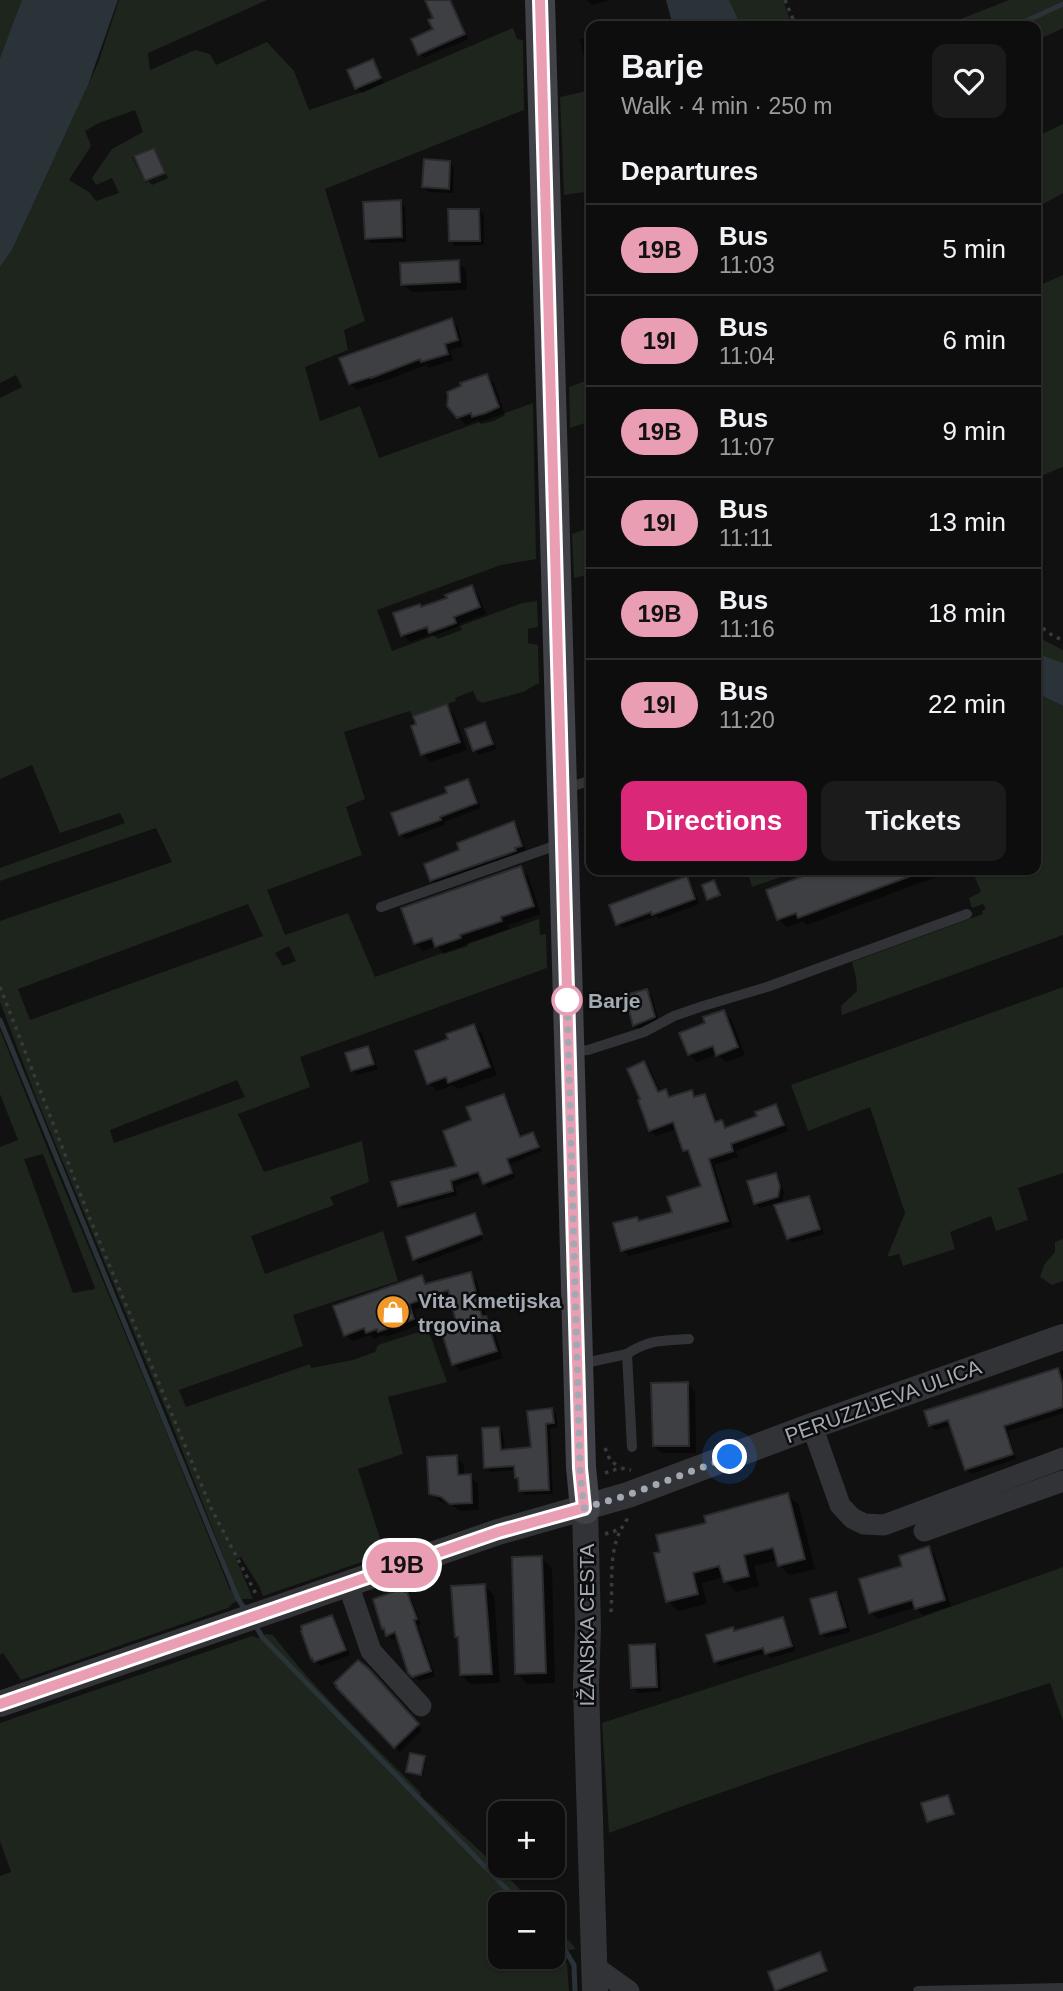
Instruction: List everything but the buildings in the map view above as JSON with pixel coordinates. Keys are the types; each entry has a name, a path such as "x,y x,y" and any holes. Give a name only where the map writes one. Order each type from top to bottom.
{"main road":[{"name":"IŽANSKA CESTA","path":"540,0 580,1468 584,1508"}],"street":[{"name":"PERUZZIJEVA ULICA","path":"0,1704 253,1612 348,1584 498,1532 584,1508 696,1470 812,1426 1063,1338"},
{"path":"812,1426 839,1505 852,1518 864,1524 884,1525 1063,1458"},
{"path":"924,1531 1063,1481"},
{"name":"IŽANSKA CESTA","path":"584,1508 594,1979"},
{"path":"348,1584 371,1651 421,1706"},
{"path":"594,1979 629,1991"}],"lane":[{"path":"561,790 586,782"},
{"path":"381,906 563,844"},
{"path":"569,1051 587,1050 644,1032 683,1013 767,987 967,914"},
{"path":"578,1365 627,1354 641,1345 655,1341 689,1339"},
{"path":"627,1354 632,1447"},
{"path":"918,1991 1063,1988"}],"path":[{"path":"785,0 794,21"},
{"path":"1041,627 1063,640"},
{"path":"0,988 90,1219 253,1612"},
{"path":"611,1471 620,1468 626,1470"},
{"path":"610,1532 621,1529 628,1520 628,1511"}],"shaded area":[{"path":"0,0 23,0 0,58"},
{"path":"22,0 118,0 88,85 12,250 0,267 0,58"},
{"path":"119,0 267,0 148,53 150,70 195,50 210,54 216,65 267,42 294,71 309,110 365,91 513,28 517,39 523,40 524,110 325,189 365,321 344,330 348,350 305,367 320,421 360,406 379,458 533,403 536,559 501,565 377,610 392,651 522,603 537,601 538,627 528,629 528,643 538,645 539,684 523,692 482,703 477,700 473,691 455,698 456,701 413,716 410,711 344,732 365,799 346,807 362,855 267,890 285,935 348,913 375,977 539,919 540,935 546,934 547,968 300,1057 310,1087 238,1114 264,1172 362,1141 369,1182 330,1197 334,1205 251,1236 265,1274 383,1231 398,1281 293,1315 303,1346 179,1390 186,1407 310,1364 311,1368 353,1360 375,1352 378,1345 428,1329 447,1382 388,1397 403,1454 358,1469 385,1554 263,1596 241,1557 236,1559 253,1599 239,1600 228,1608 21,1680 3,1653 0,1655 0,1147 18,1140 0,1094 0,1030 230,1590 235,1586 171,1422 37,1100 0,1002 0,921 172,862 156,828 0,881 0,868 125,823 120,813 60,833 32,765 0,779 0,398 22,387 16,375 0,383 0,267 12,250 98,63","holes":["135,110 143,132 112,149 92,178 96,185 112,178 119,193 96,201 89,192 69,180 91,146 85,131","154,147 166,173 145,183 132,157","248,904 263,936 30,1020 18,989","289,946 296,961 283,966 275,953","237,1080 245,1097 114,1143 110,1130","43,1154 95,1288 73,1293 24,1159"]},
{"path":"666,0 729,0 739,21 672,21"},
{"path":"728,0 783,0 790,21 738,21"},
{"path":"1009,0 1063,0 1063,28 1041,39 1041,21 956,21"},
{"path":"586,91 586,192 564,195 560,97"},
{"path":"1063,124 1063,193 1041,205 1041,135"},
{"path":"1063,275 1063,467 1041,476 1041,285"},
{"path":"586,381 586,423 570,428 569,387"},
{"path":"586,529 586,575 574,578 572,534"},
{"path":"1041,639 1063,650 1063,664 1041,655"},
{"path":"1041,655 1063,663 1063,706 1041,695"},
{"path":"1041,695 1063,706 1063,935 842,1015 841,1006 857,991 852,962 983,914 982,911 986,909 983,904 972,908 969,898 981,892 974,875 1041,875"},
{"path":"748,875 787,875 752,887"},
{"path":"1063,987 1063,1173 1018,1188 1028,1220 996,1231 991,1216 950,1232 955,1249 903,1266 899,1254 887,1257 905,1213 870,1107 808,1131 791,1085"},
{"path":"1063,1239 1063,1281 1052,1285 1040,1277 1044,1265 1055,1252 1055,1242"},
{"path":"1063,1567 1063,1721 1050,1683 829,1755 609,1833 602,1723 877,1633"},
{"path":"266,1634 273,1635 326,1697 421,1793 420,1795 488,1858 488,1878 509,1878 522,1892 488,1892 488,1969 565,1969 565,1960 569,1991 0,1991 0,1876 11,1872 0,1841 0,1723 252,1636 257,1638"},
{"path":"565,1937 576,1949 565,1950"}],"waterway":[{"path":"1026,21 1063,4"},
{"path":"0,1020 238,1599 246,1611"},
{"path":"255,1625 263,1638 509,1892"},
{"path":"565,1950 574,1965 575,1991"}],"bus line":[{"name":"19B","path":"0,1704 498,1532 584,1508 580,1468 540,0"}],"place":[{"name":"Barje","path":"567,1000"},
{"name":"Vita Kmetijska trgovina","path":"393,1312"}],"route":[{"path":"567,1000 567,996 580,1468 584,1508 628,1495 730,1457"}]}
